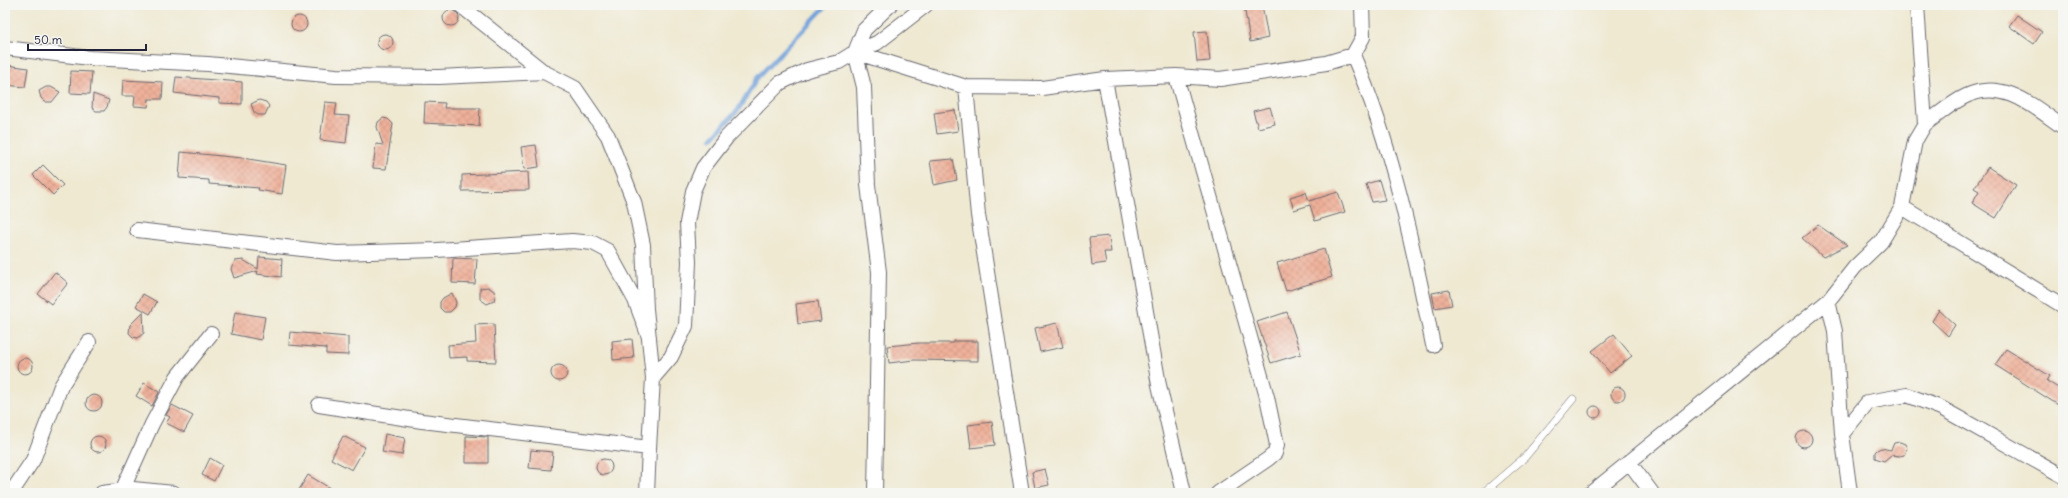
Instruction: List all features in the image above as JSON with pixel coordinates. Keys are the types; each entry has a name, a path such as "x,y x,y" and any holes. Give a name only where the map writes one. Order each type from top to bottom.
{"street":[{"path":"460,5 544,72 575,88 608,136 634,202 643,245 653,378 648,493"},
{"path":"875,493 879,272 868,185 864,87 855,52 864,30 890,5"},
{"path":"653,378 671,357 686,326 689,269 687,223 693,191 703,168 727,137 780,83 807,70 839,62 855,52 877,43 926,5"},
{"path":"855,52 966,87 1042,88 1105,80 1176,76 1220,80 1326,63 1353,55 1363,37 1362,5"},
{"path":"1917,5 1925,124"},
{"path":"5,48 90,58 208,64 336,76 438,77 544,72"},
{"path":"1353,55 1368,90 1392,162 1433,345"},
{"path":"1176,76 1265,389 1277,445 1275,453 1268,459 1218,493"},
{"path":"1105,80 1159,385 1184,493"},
{"path":"966,87 978,215 1022,493"},
{"path":"1591,493 1828,301 1855,267 1881,242 1902,207 1915,141 1925,124 1966,96 1993,90 2014,94 2063,127"},
{"path":"1902,207 2063,306"},
{"path":"138,230 337,253 445,249 572,241 593,243 608,251 635,300 649,337"},
{"path":"1828,301 1835,331 1842,434 1850,493"},
{"path":"122,492 152,424 177,377 211,334"},
{"path":"11,493 33,460 61,386 89,342"},
{"path":"1842,434 1868,402 1907,395 1941,408 2063,476"},
{"path":"320,405 422,421 649,448"},
{"path":"1629,462 1652,493"},
{"path":"102,493 122,492 133,489 174,493"}],"lane":[{"path":"1483,493 1525,457 1573,399"}],"building":[{"path":"1244,5 1262,5 1268,38 1250,42"},
{"path":"451,10 457,12 459,18 457,24 451,26 445,24 443,18 445,12"},
{"path":"2017,15 2042,32 2034,44 2009,26"},
{"path":"296,16 302,16 307,21 305,30 302,32 296,32 291,27 291,21"},
{"path":"1207,31 1210,61 1197,62 1194,32"},
{"path":"385,34 391,36 393,42 391,48 385,50 379,48 377,42 379,36"},
{"path":"7,65 28,68 25,87 5,85"},
{"path":"71,71 92,72 90,94 70,93"},
{"path":"176,77 242,82 242,104 219,103 219,98 174,93"},
{"path":"123,80 163,82 162,99 149,99 148,107 134,106 135,96 122,96"},
{"path":"46,87 51,87 60,92 52,102 45,102 41,98 39,91"},
{"path":"93,94 109,100 104,111 96,111 92,108"},
{"path":"259,100 266,102 269,106 265,115 258,115 254,112 251,104"},
{"path":"325,102 337,103 335,115 349,116 346,143 320,140"},
{"path":"425,102 445,103 444,108 480,108 479,126 424,123"},
{"path":"1270,107 1275,124 1258,128 1253,111"},
{"path":"955,110 958,131 937,134 934,113"},
{"path":"383,118 388,119 393,124 386,169 373,168 376,144 383,145 377,127 378,122"},
{"path":"536,145 539,167 524,169 521,147"},
{"path":"181,152 242,158 286,165 282,194 258,190 259,188 209,184 209,180 179,178"},
{"path":"953,159 957,180 934,185 930,161"},
{"path":"43,165 63,185 53,195 33,175"},
{"path":"1988,167 2016,185 1996,218 1972,203 1979,191 1974,188"},
{"path":"528,172 529,190 462,191 462,175"},
{"path":"1379,180 1385,200 1372,202 1366,184"},
{"path":"1306,192 1309,201 1338,192 1345,212 1315,221 1310,205 1294,210 1290,197"},
{"path":"1818,225 1847,245 1823,257 1802,238"},
{"path":"1109,236 1111,252 1104,252 1106,263 1092,265 1089,238"},
{"path":"1324,249 1332,277 1286,291 1277,263"},
{"path":"259,257 282,259 281,277 257,274 258,271 234,278 231,269 235,261 243,260 258,269"},
{"path":"453,258 477,259 475,284 452,283"},
{"path":"55,272 68,283 51,304 38,294"},
{"path":"488,287 494,291 495,296 494,301 487,304 480,299 480,288"},
{"path":"1449,290 1452,305 1435,308 1432,293"},
{"path":"452,293 456,302 455,307 450,312 444,312 440,308 440,302 443,298"},
{"path":"143,294 157,302 150,314 136,306"},
{"path":"818,301 821,321 798,324 796,304"},
{"path":"1939,310 1955,325 1948,336 1932,321"},
{"path":"143,312 144,333 138,338 133,337 129,333 130,325"},
{"path":"235,312 265,317 261,340 231,334"},
{"path":"1287,312 1301,354 1271,363 1257,322"},
{"path":"1057,323 1063,347 1040,352 1035,328"},
{"path":"494,324 496,362 467,361 467,357 449,358 448,345 476,343 475,325"},
{"path":"290,332 348,337 348,355 326,354 326,348 289,345"},
{"path":"1614,334 1632,356 1610,373 1592,351"},
{"path":"632,339 634,358 613,360 612,341"},
{"path":"954,341 978,341 978,361 914,360 889,363 887,346 919,343 954,343"},
{"path":"2006,349 2050,376 2047,381 2063,391 2063,408 1995,365"},
{"path":"22,358 28,358 33,363 31,372 28,374 22,374 17,369 17,363"},
{"path":"556,365 562,365 567,370 565,379 562,381 556,381 551,376 551,370"},
{"path":"144,383 159,392 152,406 136,396"},
{"path":"1618,387 1623,389 1625,394 1623,399 1618,401 1613,399 1611,394 1613,389"},
{"path":"91,395 97,395 102,400 100,409 97,411 91,411 86,406 86,400"},
{"path":"172,405 193,416 184,432 166,423 170,417 166,415"},
{"path":"1597,406 1600,407 1600,417 1593,418 1590,417 1589,410 1590,407"},
{"path":"992,422 995,445 971,448 968,425"},
{"path":"1804,431 1811,436 1812,439 1807,446 1804,447 1797,442 1796,439 1801,432"},
{"path":"385,434 405,438 402,455 382,452"},
{"path":"95,436 101,436 106,441 104,450 101,452 95,452 90,447 90,441"},
{"path":"343,436 365,447 352,470 331,459"},
{"path":"466,436 488,437 488,463 466,463"},
{"path":"1900,442 1905,444 1907,448 1904,455 1891,455 1884,461 1875,458 1875,452 1877,450 1881,448 1891,450 1894,443"},
{"path":"531,450 553,452 551,470 529,468"},
{"path":"210,458 222,465 214,481 202,475"},
{"path":"604,459 610,461 612,467 610,473 604,475 598,473 596,467 598,461"},
{"path":"1045,469 1049,485 1035,488 1032,472"},
{"path":"308,475 338,493 297,493"}],"waterway":[{"path":"712,138 738,110 758,77 827,5"}]}
